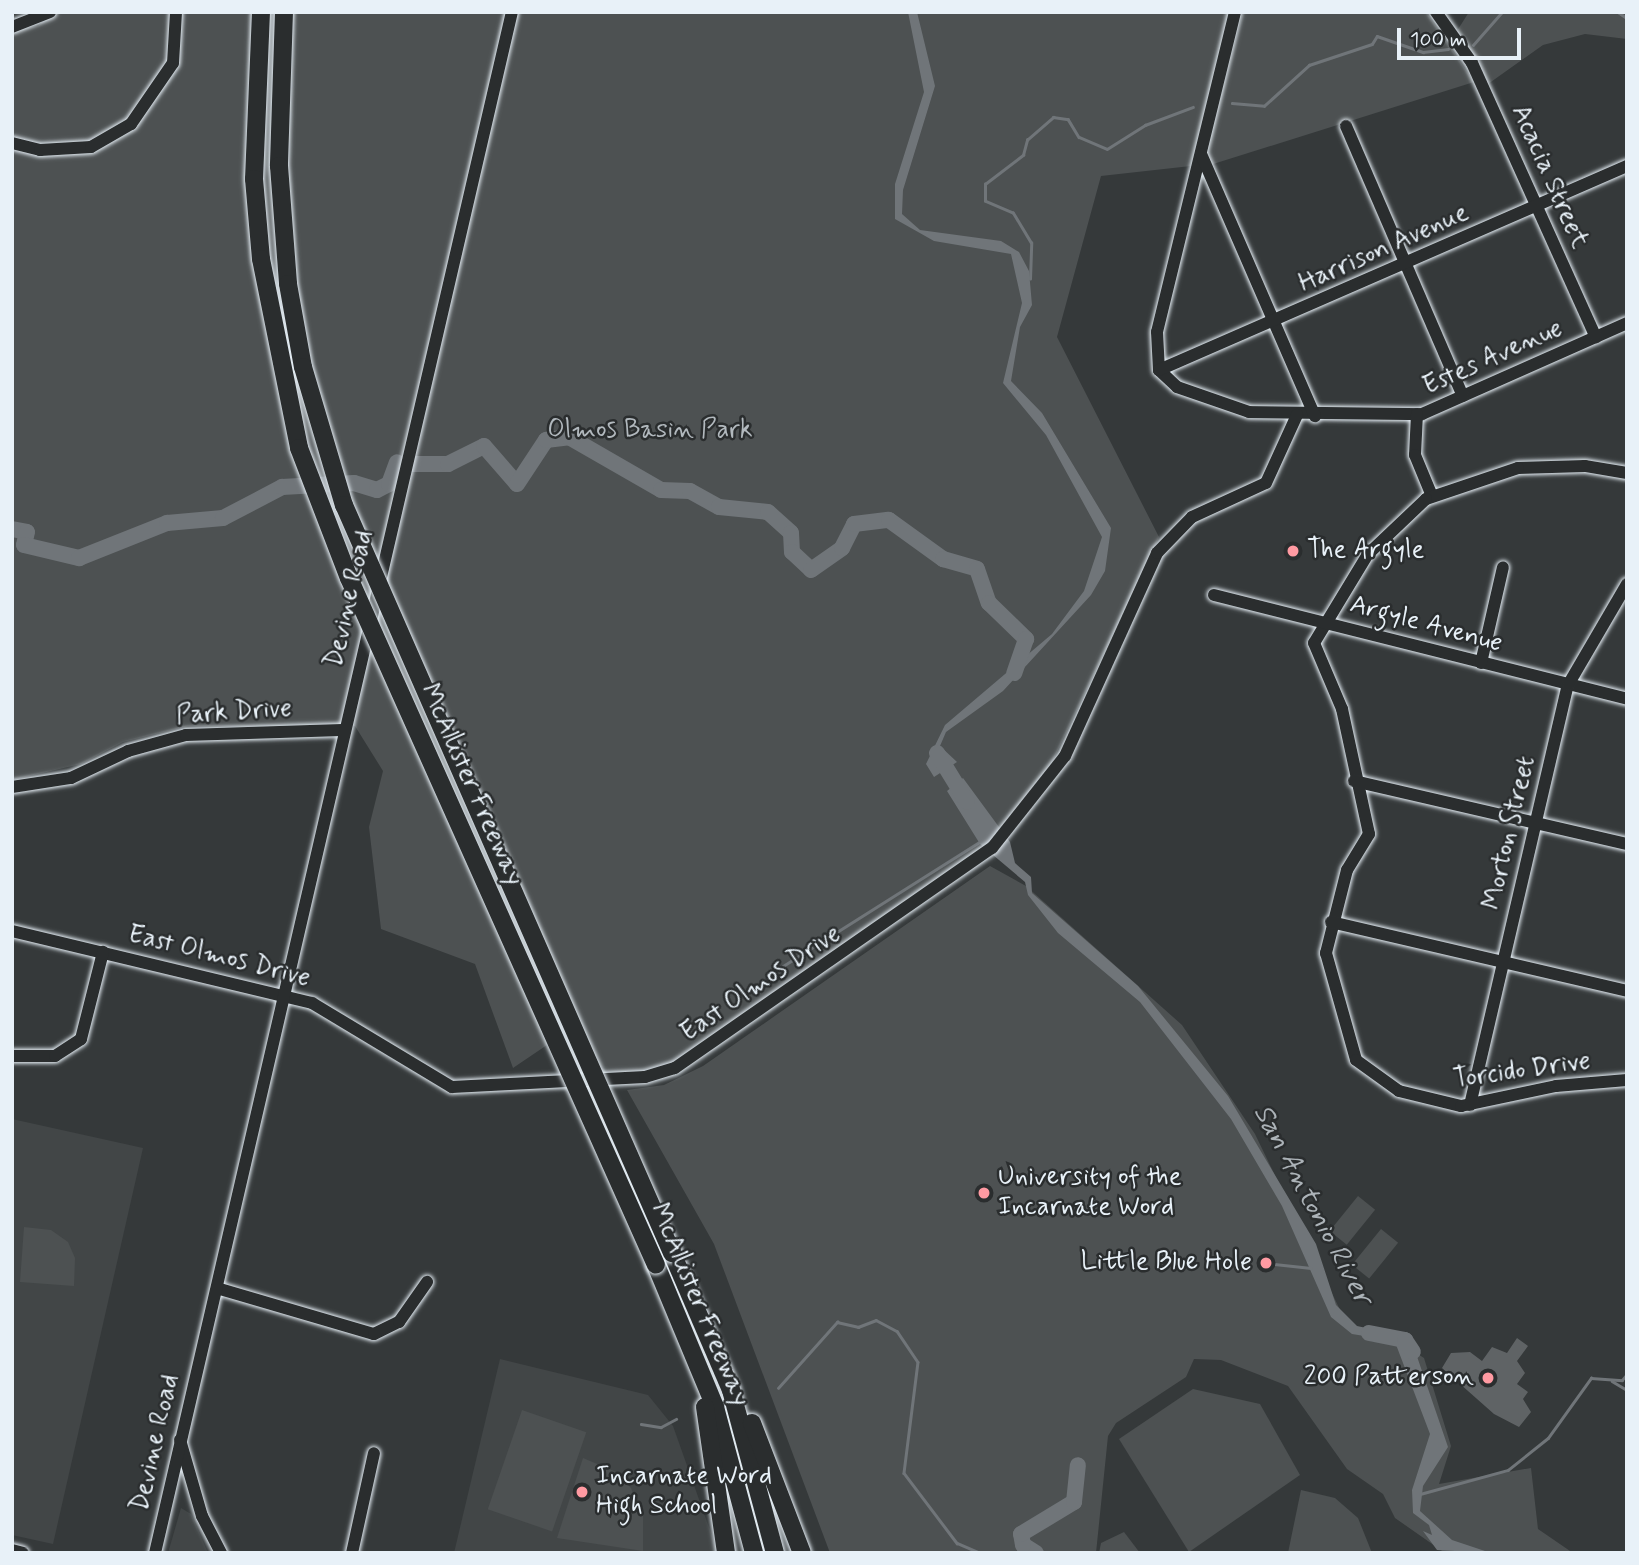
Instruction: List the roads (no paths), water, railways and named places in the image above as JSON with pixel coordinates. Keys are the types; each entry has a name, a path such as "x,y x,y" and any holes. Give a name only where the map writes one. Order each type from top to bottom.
{"highway":[{"name":"McAllister Freeway","path":"261,12 254,179 261,259 299,448 343,566 693,1345 754,1553"},
{"name":"McAllister Freeway","path":"284,12 279,166 288,284 303,367 344,505 702,1319 750,1447 775,1553"},
{"path":"702,1319 779,1482 802,1553"},
{"path":"693,1345 726,1553"}],"street":[{"path":"12,27 50,12"},
{"path":"12,144 40,150 91,147 131,124 173,63 176,12"},
{"name":"Devine Road","path":"155,1553 280,993 512,12"},
{"path":"1235,12 1157,332 1159,370 1212,405 1315,416 1417,414"},
{"name":"Acacia Street","path":"1436,12 1472,63 1595,337"},
{"path":"1346,126 1463,396"},
{"path":"1201,154 1315,416"},
{"name":"Harrison Avenue","path":"1159,370 1275,323 1627,166"},
{"name":"Estes Avenue","path":"1432,496 1415,455 1417,414 1627,323"},
{"name":"East Olmos Drive","path":"12,931 280,993 312,1003 452,1087 645,1077 693,1058 972,865 1035,800 1065,756 1157,553 1192,517 1266,483 1297,415"},
{"path":"1323,622 1368,554 1432,496 1518,468 1585,466 1627,473"},
{"path":"1481,663 1503,567"},
{"name":"Morton Street","path":"1470,1105 1568,685 1627,584"},
{"name":"Argyle Avenue","path":"1214,595 1627,699"},
{"name":"Torcido Drive","path":"1323,622 1315,635 1316,653 1342,709 1354,781 1368,841 1346,870 1331,922 1328,974 1356,1060 1399,1091 1470,1105 1556,1086 1627,1080"},
{"name":"Park Drive","path":"12,787 71,778 128,751 186,735 342,730"},
{"path":"1354,781 1627,844"},
{"path":"1331,922 1627,991"},
{"path":"12,1056 55,1056 81,1039 103,952"},
{"name":"Devine Road","path":"202,1343 220,1289 237,1215 234,1196"},
{"path":"220,1289 373,1334 399,1322 426,1282"},
{"path":"180,1439 202,1516 220,1553"},
{"path":"352,1553 374,1453"},
{"path":"12,1550 23,1553"}],"waterway":[{"path":"1473,45 1502,12"},
{"path":"1618,12 1627,18"},
{"path":"1232,103 1264,106 1309,65 1372,44 1377,36 1423,52 1448,49"},
{"path":"1030,279 1031,243 1013,213 985,201 985,184 1023,155 1027,140 1053,117 1068,119 1079,137 1107,149 1145,125 1193,107"},
{"name":"San Antonio River","path":"411,464 448,464 484,446 517,484 546,440 569,437 661,490 690,491 719,507 768,512 791,533 792,552 811,570 842,548 854,524 889,520 943,559 977,569 989,603 1026,639 1014,673"},
{"name":"San Antonio River","path":"12,529 27,532 24,545 79,558 167,523 223,518 282,487 354,483 377,490 389,484 397,462"},
{"name":"San Antonio River","path":"937,753 967,802"},
{"path":"783,966 981,841"},
{"path":"1266,1263 1311,1268"},
{"path":"778,1388 837,1322 858,1327 876,1320 897,1331 918,1362 904,1473 957,1543 981,1553"},
{"name":"San Antonio River","path":"1369,1333 1405,1340 1413,1352"},
{"path":"1420,1494 1508,1470 1548,1438 1591,1378 1622,1380 1627,1374"},
{"path":"1612,1381 1627,1390"},
{"path":"641,1424 661,1427 676,1419"},
{"path":"1036,1553 1023,1545 1021,1534 1074,1502 1078,1465"}],"place":[{"name":"The Argyle","path":"1293,551"},
{"name":"University of the Incarnate Word","path":"984,1193"},
{"name":"Little Blue Hole","path":"1266,1263"},
{"name":"200 Patterson","path":"1488,1378"},
{"name":"Incarnate Word High School","path":"582,1492"}],"park label":[{"name":"Olmos Basin Park","path":"650,431"}]}
